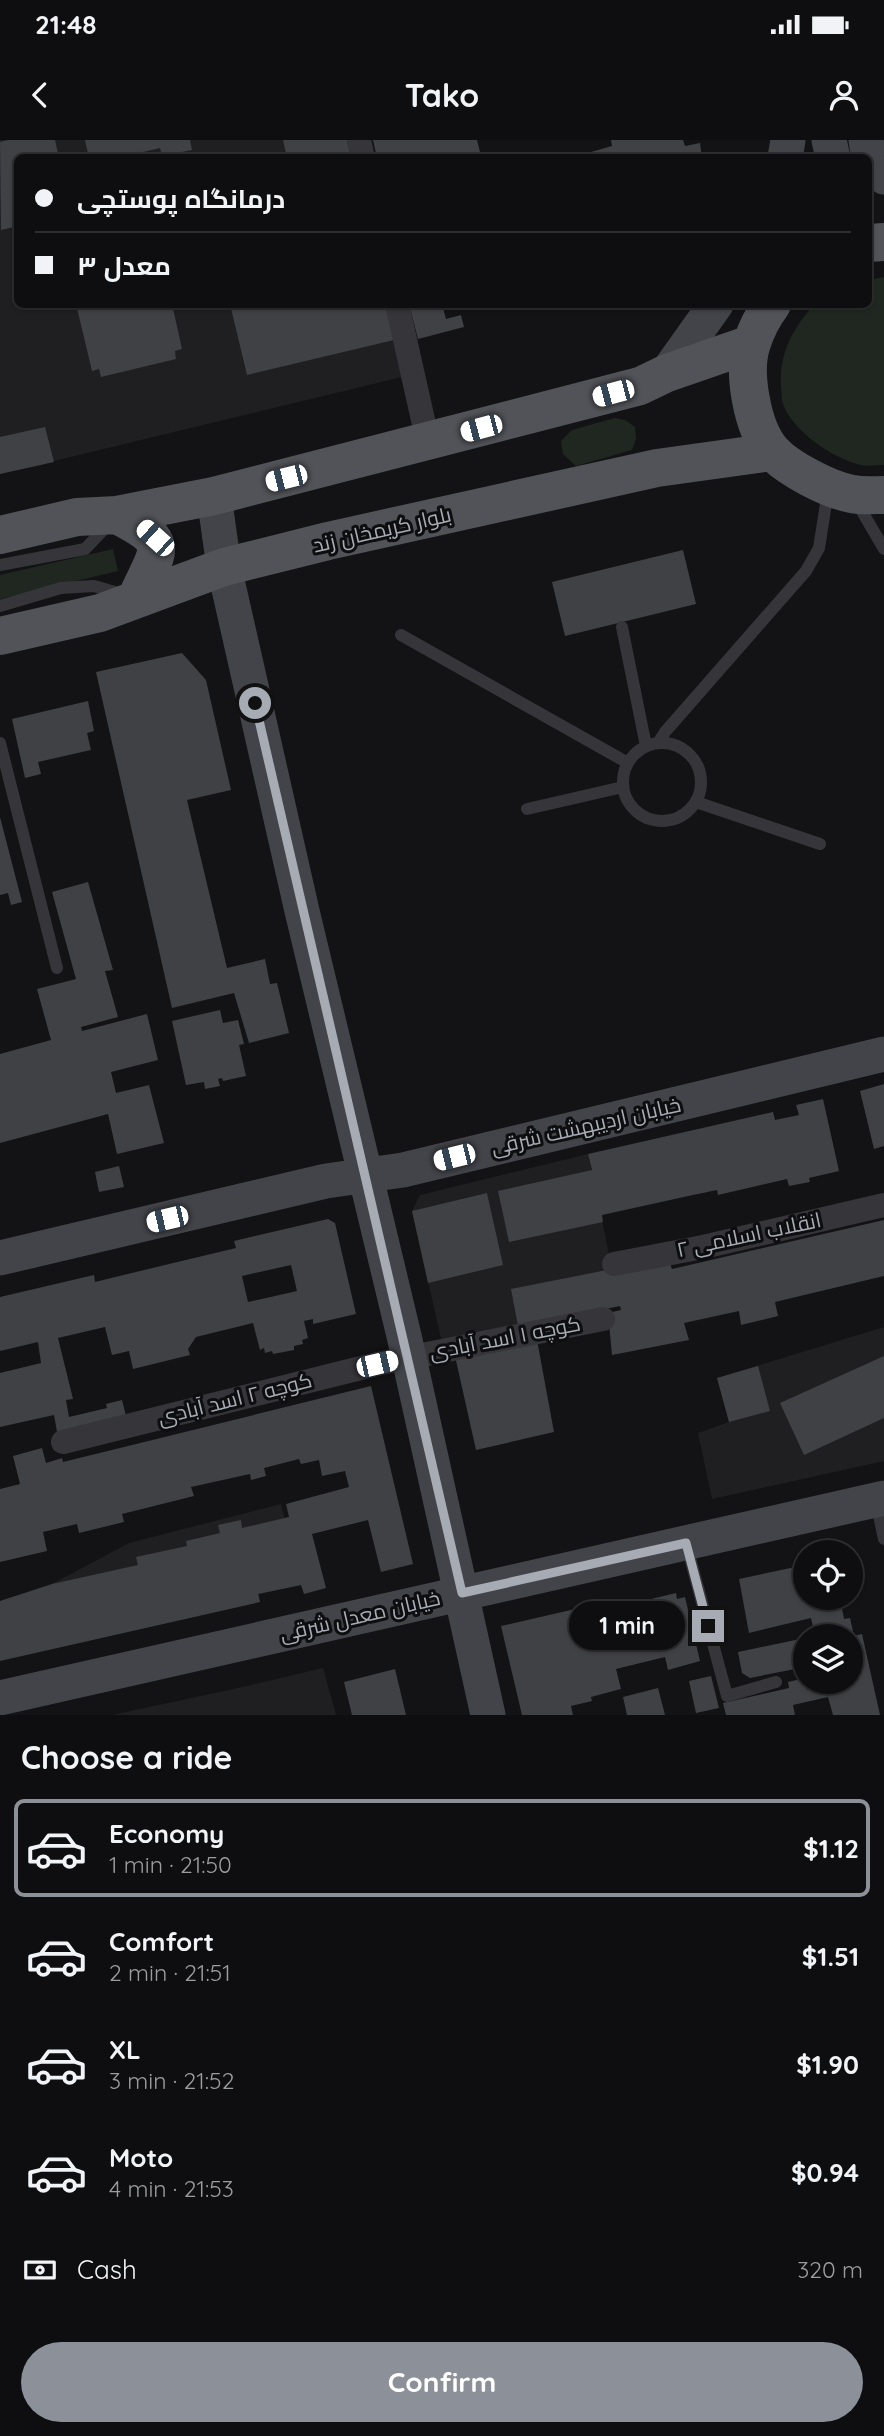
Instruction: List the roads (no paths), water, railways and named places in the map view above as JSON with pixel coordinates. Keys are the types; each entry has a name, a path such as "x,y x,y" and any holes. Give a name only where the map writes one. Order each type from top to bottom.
{"main road":[{"path":"770,308 751,344 748,366 749,389 758,422 772,452 806,476 855,492"},
{"path":"0,535 77,517 117,515 214,496 428,442 640,386 667,373 751,344"},
{"name":"بلوار کریمخان زند","path":"0,636 100,613 224,567 328,541 657,468 772,452"},
{"path":"117,515 144,528 155,538 158,551 136,599"}],"street":[{"path":"872,162 884,177"},
{"path":"398,308 428,442"},
{"path":"667,373 713,308"},
{"path":"214,496 224,567 408,1357 488,1715"},
{"name":"خیابان اردیبهشت شرقی","path":"0,1258 326,1181 403,1170 884,1054"},
{"name":"۲ انقلاب اسلامی","path":"614,1264 703,1247 884,1205"},
{"name":"کوچه ۱ اسد آبادی","path":"408,1357 603,1320"},
{"name":"کوچه ۲ اسد آبادی","path":"63,1442 408,1357"},
{"name":"خیابان معدل شرقی","path":"0,1698 880,1499"}],"lane":[{"path":"855,492 884,549"},
{"path":"652,745 806,571 855,492"},
{"path":"0,565 85,550 117,515"},
{"path":"0,606 61,588 94,586 136,599"},
{"path":"622,627 652,745"},
{"path":"401,635 628,763"},
{"path":"0,743 57,968"},
{"path":"670,743 691,755 698,766 701,790 689,811 678,818 654,821 643,817 626,799 623,787 628,763 636,753 652,745 670,743"},
{"path":"527,809 623,787"},
{"path":"696,802 820,844"},
{"path":"880,1499 884,1539"},
{"path":"686,1543 727,1696 776,1682"}]}
